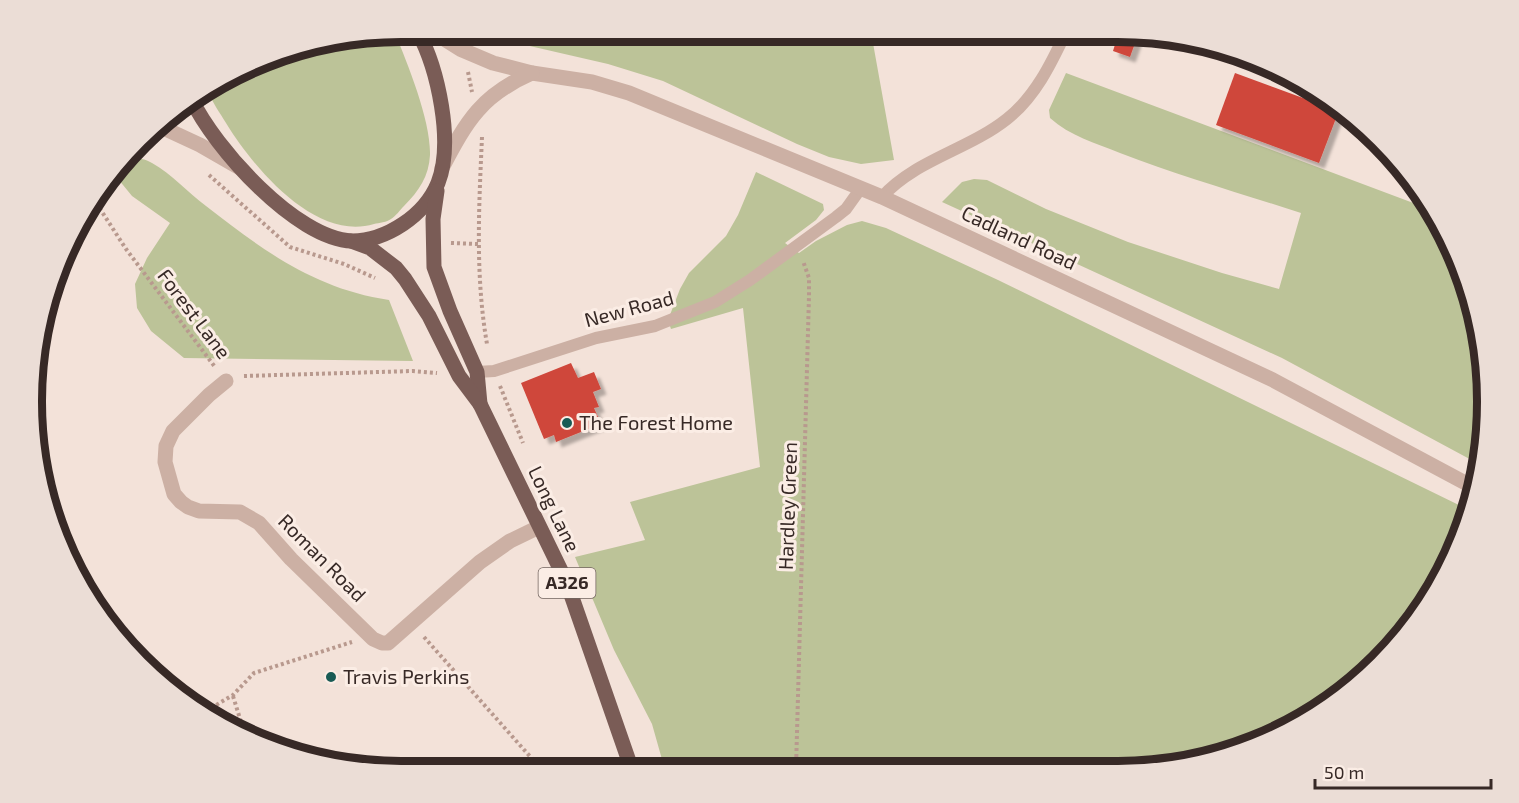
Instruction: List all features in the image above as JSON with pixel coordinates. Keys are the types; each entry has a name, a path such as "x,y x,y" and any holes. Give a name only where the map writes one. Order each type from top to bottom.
{"main road":[{"name":"Long Lane","path":"422,42 433,66 442,107 444,129 433,219 434,267 450,311 477,372 480,404"},
{"name":"Long Lane","path":"196,107 206,124 243,170 266,193 320,232 370,248 396,268 405,279 429,316 459,376 480,404 567,583 629,761"},
{"path":"351,241 382,236 403,224 421,210 440,176"}],"street":[{"name":"Cadland Road","path":"450,42 470,54 493,63 576,79 629,93 882,197 1273,380 1467,484"},
{"path":"440,176 455,143 477,110 504,86 532,72"},
{"path":"166,129 200,145 243,170"},
{"name":"Roman Road","path":"226,381 173,431 169,439 165,462 174,494 188,507 199,511 240,512 259,523 291,559 374,639 388,643 480,562 510,541 539,526"}],"lane":[{"path":"882,197 899,180 988,131 1020,108 1038,84 1061,42"},
{"name":"New Road","path":"477,372 494,370 596,338 655,326 697,309 731,292 796,247 846,209 861,188"}],"path":[{"path":"451,243 478,244 482,124 467,63 470,54"},
{"name":"Forest Lane","path":"99,208 126,249 226,381 237,377 261,375 413,371"},
{"name":"Hardley Green","path":"796,247 806,266 809,278 796,761"},
{"path":"412,623 534,761"},
{"path":"213,707 233,695 254,673 358,641"},
{"path":"233,695 242,724"}],"green space":[{"path":"399,42 418,93 427,126 430,155 428,170 414,195 389,220 352,227 330,222 308,212 269,179 238,141 211,97 242,79 286,61 331,49"},
{"path":"512,42 873,42 894,160 861,164 829,157 663,81 608,64"},
{"path":"1066,73 1418,205 1450,264 1470,331 1477,402 1472,460 1282,358 942,202 962,182 974,179 987,180 1046,209 1128,242 1279,289 1301,213 1187,177 1092,142 1066,130 1050,118 1049,110"},
{"path":"136,158 159,167 227,223 292,266 337,287 389,300 413,361 184,358 151,331 137,308 135,284 147,258 170,223 132,196 119,180"},
{"path":"756,172 823,204 824,210 816,220 785,243 799,253 847,225 862,221 886,228 998,280 1461,506 1440,561 1403,620 1388,639 1355,672 1317,700 1277,724 1211,749 1164,758 1118,761 794,761 791,758 790,761 662,761 652,724 614,650 575,557 645,540 630,502 760,467 743,308 671,329 668,320 689,273 726,236 738,215"}],"building":[{"path":"1116,42 1135,43 1130,57 1113,51"},
{"path":"1235,73 1317,103 1337,117 1319,163 1216,125"},
{"path":"571,363 578,378 594,372 601,389 593,392 599,407 594,408 601,424 556,442 554,435 544,439 521,383"}],"place":[{"name":"The Forest Home","path":"567,423"},
{"name":"Travis Perkins","path":"331,677"}]}
